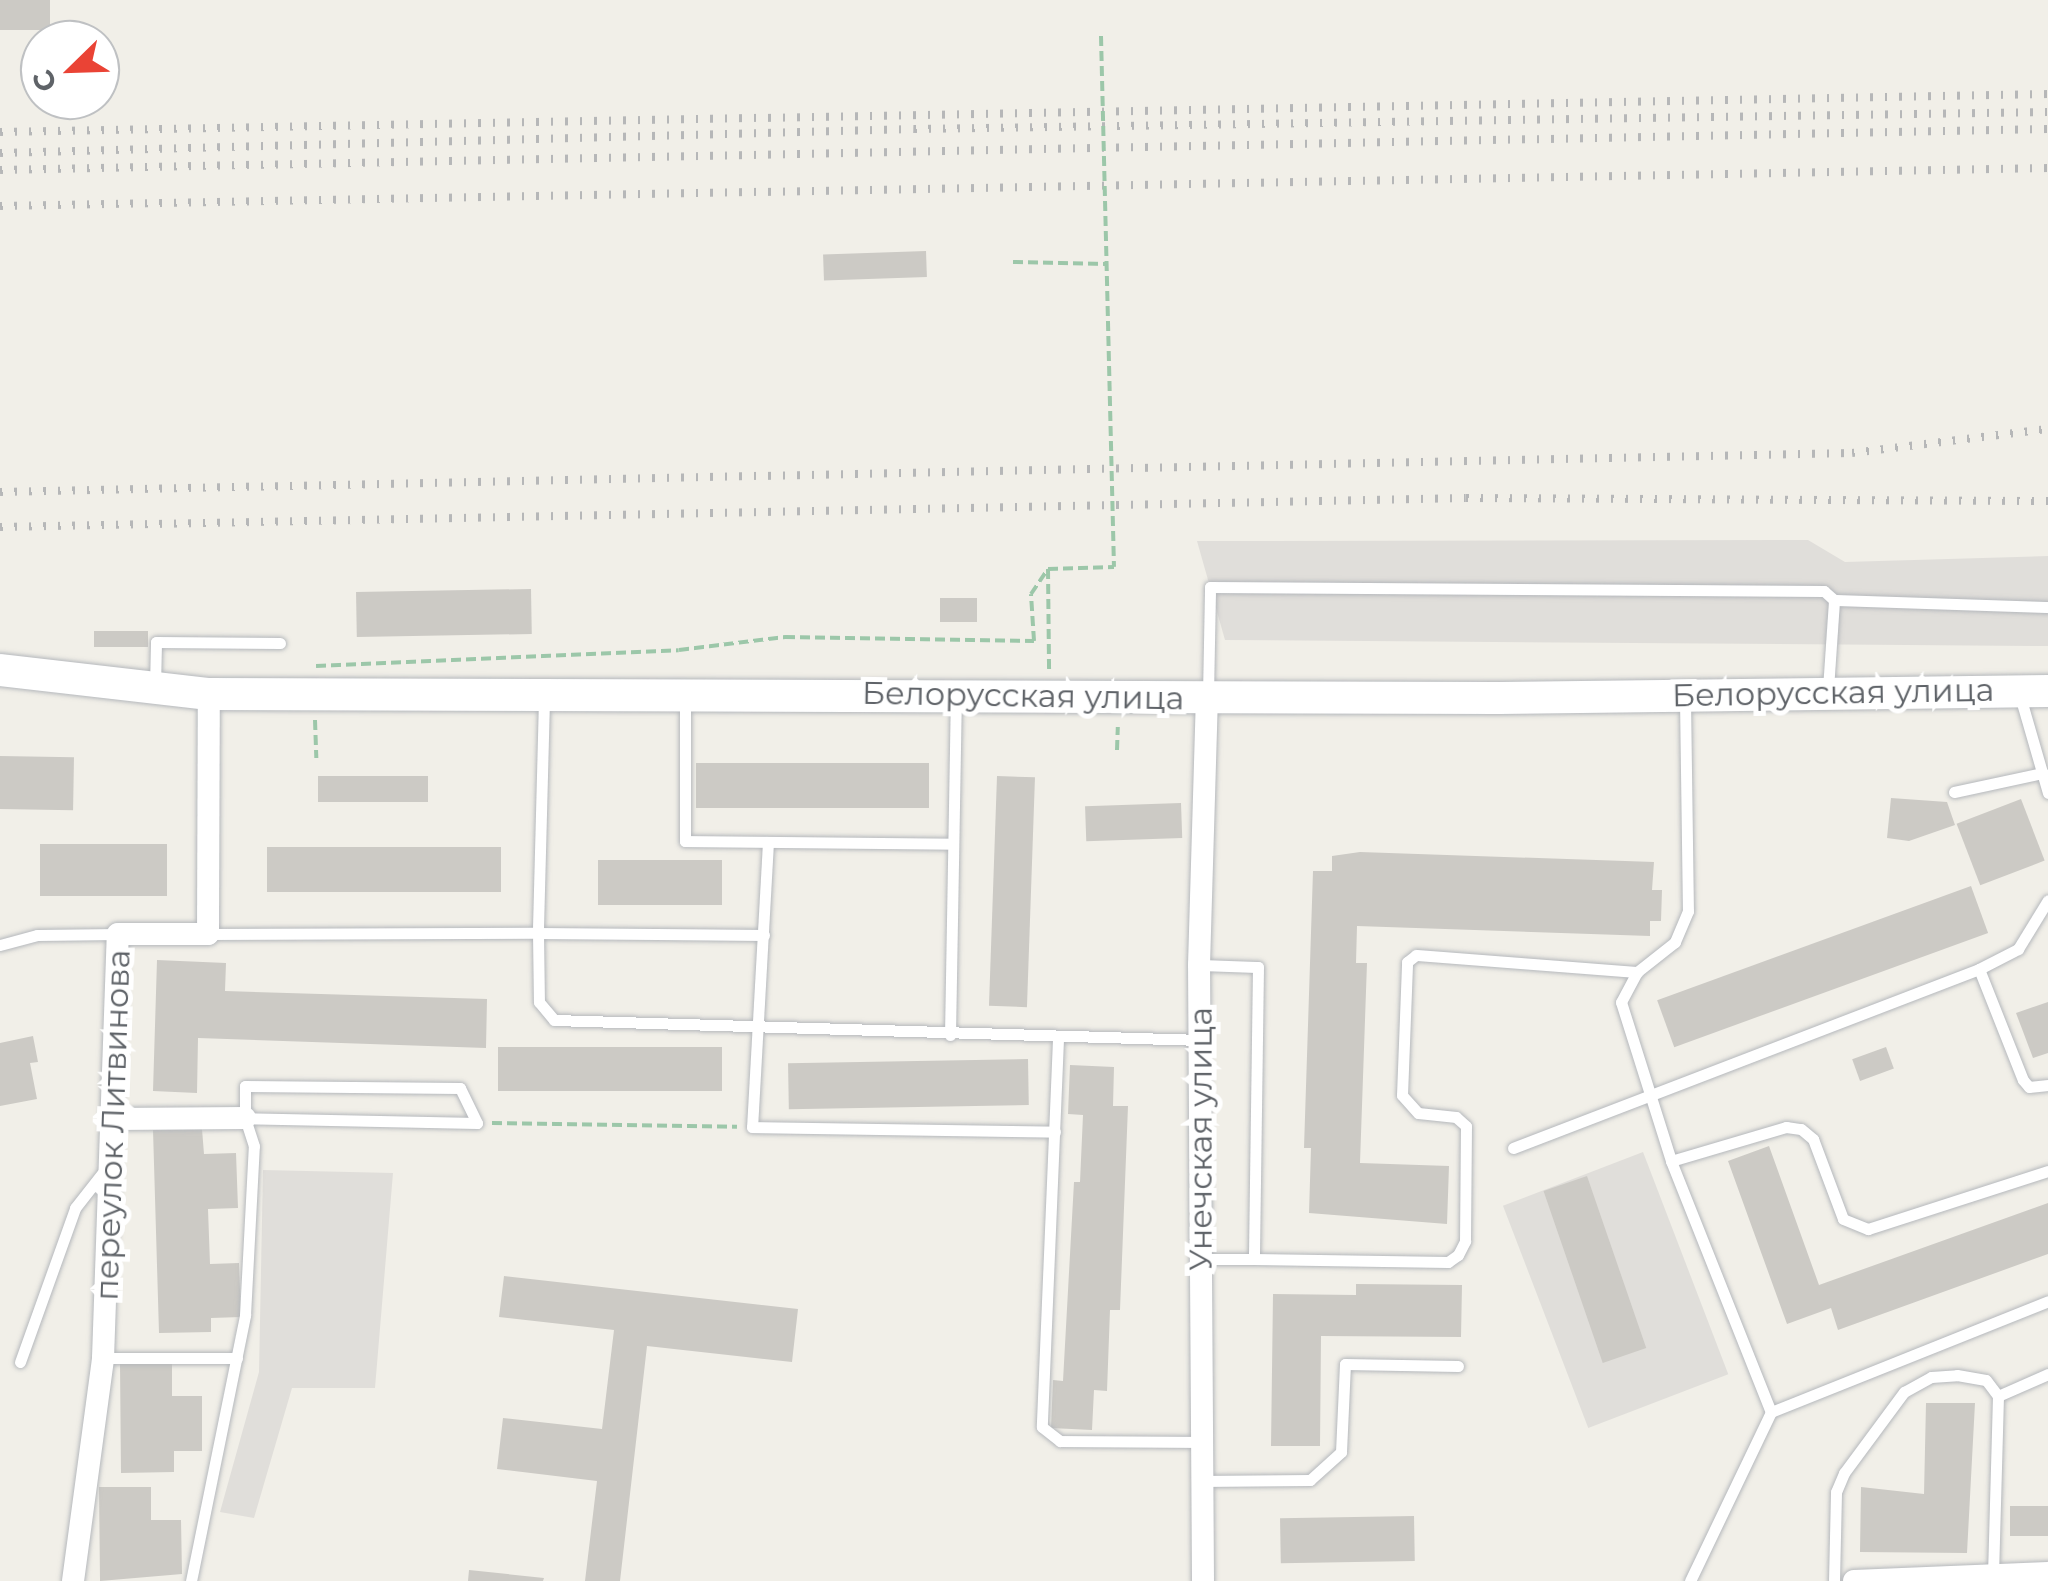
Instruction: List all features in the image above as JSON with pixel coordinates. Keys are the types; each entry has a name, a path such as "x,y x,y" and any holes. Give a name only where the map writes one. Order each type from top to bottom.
{"main road":[{"name":"Белорусская улица","path":"0,670 38,670 155,691 209,694 685,692 1208,698 2033,691"}],"street":[{"path":"208,934 209,694"},
{"name":"Унечская улица","path":"1203,1581 1200,965 1208,698"},
{"name":"переулок Литвинова","path":"73,1581 103,1358 114,1157 118,934 208,934"},
{"path":"115,1119 245,1118"},
{"path":"1854,1581 2048,1573"}],"lane":[{"path":"1208,698 1210,587 1824,591 1834,600 2048,607"},
{"path":"1828,694 1834,600"},
{"path":"155,691 156,642 280,643"},
{"path":"2033,691 2048,793"},
{"path":"685,692 685,842 951,844"},
{"path":"544,694 539,1002 554,1020 1058,1039 1201,1040"},
{"path":"1685,694 1688,911 1674,942 1637,972 1621,1002 1671,1161 1771,1412"},
{"path":"950,1035 956,696"},
{"path":"1954,792 2043,773"},
{"path":"768,842 752,1127 1055,1132"},
{"path":"1514,1148 1979,970 2018,949 2048,900"},
{"path":"0,944 37,935 118,934"},
{"path":"208,934 764,935"},
{"path":"1202,1258 1448,1262 1458,1255 1465,1241 1466,1126 1456,1117 1418,1113 1402,1095 1407,962 1416,954 1637,972"},
{"path":"1200,965 1258,967 1254,1259"},
{"path":"1979,970 2023,1080 2029,1087 2048,1085"},
{"path":"1058,1039 1042,1427 1060,1441 1201,1442"},
{"path":"191,1581 237,1358 254,1146 245,1118 245,1086 257,1082 460,1088 477,1123 245,1118"},
{"path":"1671,1161 1786,1127 1800,1129 1813,1139 1843,1219 1868,1229 2048,1171"},
{"path":"20,1362 75,1208 114,1157"},
{"path":"1690,1581 1771,1412 2048,1301"},
{"path":"103,1358 237,1358"},
{"path":"1200,1482 1310,1480 1341,1452 1346,1364 1458,1366"},
{"path":"1998,1396 2048,1374"},
{"path":"1834,1581 1836,1492 1904,1392 1931,1378 1957,1375 1986,1380 1998,1396 1994,1575"}],"path":[{"path":"1048,568 1114,567 1102,36"},
{"path":"1012,262 1106,264"},
{"path":"316,663 679,650 785,637 1034,641 1031,594 1048,568"},
{"path":"1048,568 1050,672 1062,675"},
{"path":"477,1123 752,1127"}],"shaded area":[{"path":"1808,540 1845,562 2048,556 2048,646 1225,640 1197,541"},
{"path":"1643,1152 1728,1374 1588,1428 1503,1206"},
{"path":"263,1170 393,1173 375,1388 292,1388 254,1518 220,1512 259,1372"}],"building":[{"path":"0,0 50,0 50,20 20,20 20,30 0,30"},
{"path":"926,251 927,277 824,281 823,255"},
{"path":"531,589 532,634 357,637 356,592"},
{"path":"940,598 977,598 977,622 940,622"},
{"path":"94,631 148,631 148,647 94,647"},
{"path":"0,756 74,757 73,810 0,809"},
{"path":"696,763 929,763 929,808 696,808"},
{"path":"318,776 428,776 428,802 318,802"},
{"path":"997,776 1035,777 1027,1007 989,1006"},
{"path":"1891,798 1947,802 1955,825 1909,841 1887,838"},
{"path":"2021,799 2045,861 1980,885 1957,824"},
{"path":"1181,803 1182,838 1086,841 1085,806"},
{"path":"40,844 167,844 167,896 40,896"},
{"path":"267,847 501,847 501,892 267,892"},
{"path":"1360,852 1654,862 1652,890 1662,890 1661,921 1650,921 1650,936 1357,926 1356,963 1367,963 1360,1163 1449,1166 1447,1224 1309,1213 1311,1148 1304,1148 1313,871 1332,871 1332,856"},
{"path":"598,860 722,860 722,905 598,905"},
{"path":"1971,886 1988,933 1674,1047 1657,1000"},
{"path":"157,960 226,963 225,991 487,999 486,1048 198,1038 197,1093 153,1091"},
{"path":"2048,1002 2048,1053 2033,1058 2016,1013"},
{"path":"33,1036 38,1062 30,1063 37,1099 0,1106 0,1043"},
{"path":"498,1047 722,1047 722,1091 498,1091"},
{"path":"1886,1047 1894,1069 1860,1081 1852,1059"},
{"path":"1028,1059 1029,1105 789,1109 788,1063"},
{"path":"1070,1065 1114,1067 1113,1106 1128,1106 1120,1310 1110,1310 1107,1391 1094,1390 1092,1430 1051,1428 1053,1380 1063,1381 1074,1182 1080,1182 1083,1115 1068,1114"},
{"path":"202,1129 204,1154 236,1153 238,1208 208,1209 210,1264 239,1263 241,1317 211,1318 211,1332 159,1333 153,1130"},
{"path":"1769,1146 1819,1285 2048,1203 2048,1254 1838,1330 1831,1308 1787,1324 1728,1161"},
{"path":"1587,1176 1646,1348 1603,1363 1544,1191"},
{"path":"504,1276 798,1309 792,1362 647,1346 620,1581 585,1581 597,1481 497,1469 503,1418 602,1429 614,1330 499,1317"},
{"path":"1356,1284 1462,1285 1461,1337 1321,1336 1320,1446 1271,1446 1273,1294 1356,1295"},
{"path":"172,1363 172,1396 202,1396 202,1451 174,1451 174,1472 121,1473 120,1364"},
{"path":"1926,1403 1975,1403 1967,1553 1860,1552 1861,1487 1924,1494"},
{"path":"99,1487 151,1487 151,1520 181,1520 182,1574 100,1581"},
{"path":"2010,1506 2048,1506 2048,1536 2010,1536"},
{"path":"1414,1516 1415,1561 1281,1563 1280,1518"},
{"path":"469,1570 544,1578 468,1581"}],"railway":[{"path":"0,132 2048,94"},
{"path":"0,153 914,129 2048,112"},
{"path":"0,170 2048,129"},
{"path":"0,206 2048,168"},
{"path":"0,492 1852,453 2048,429"},
{"path":"0,527 1466,498 2048,501"}]}
